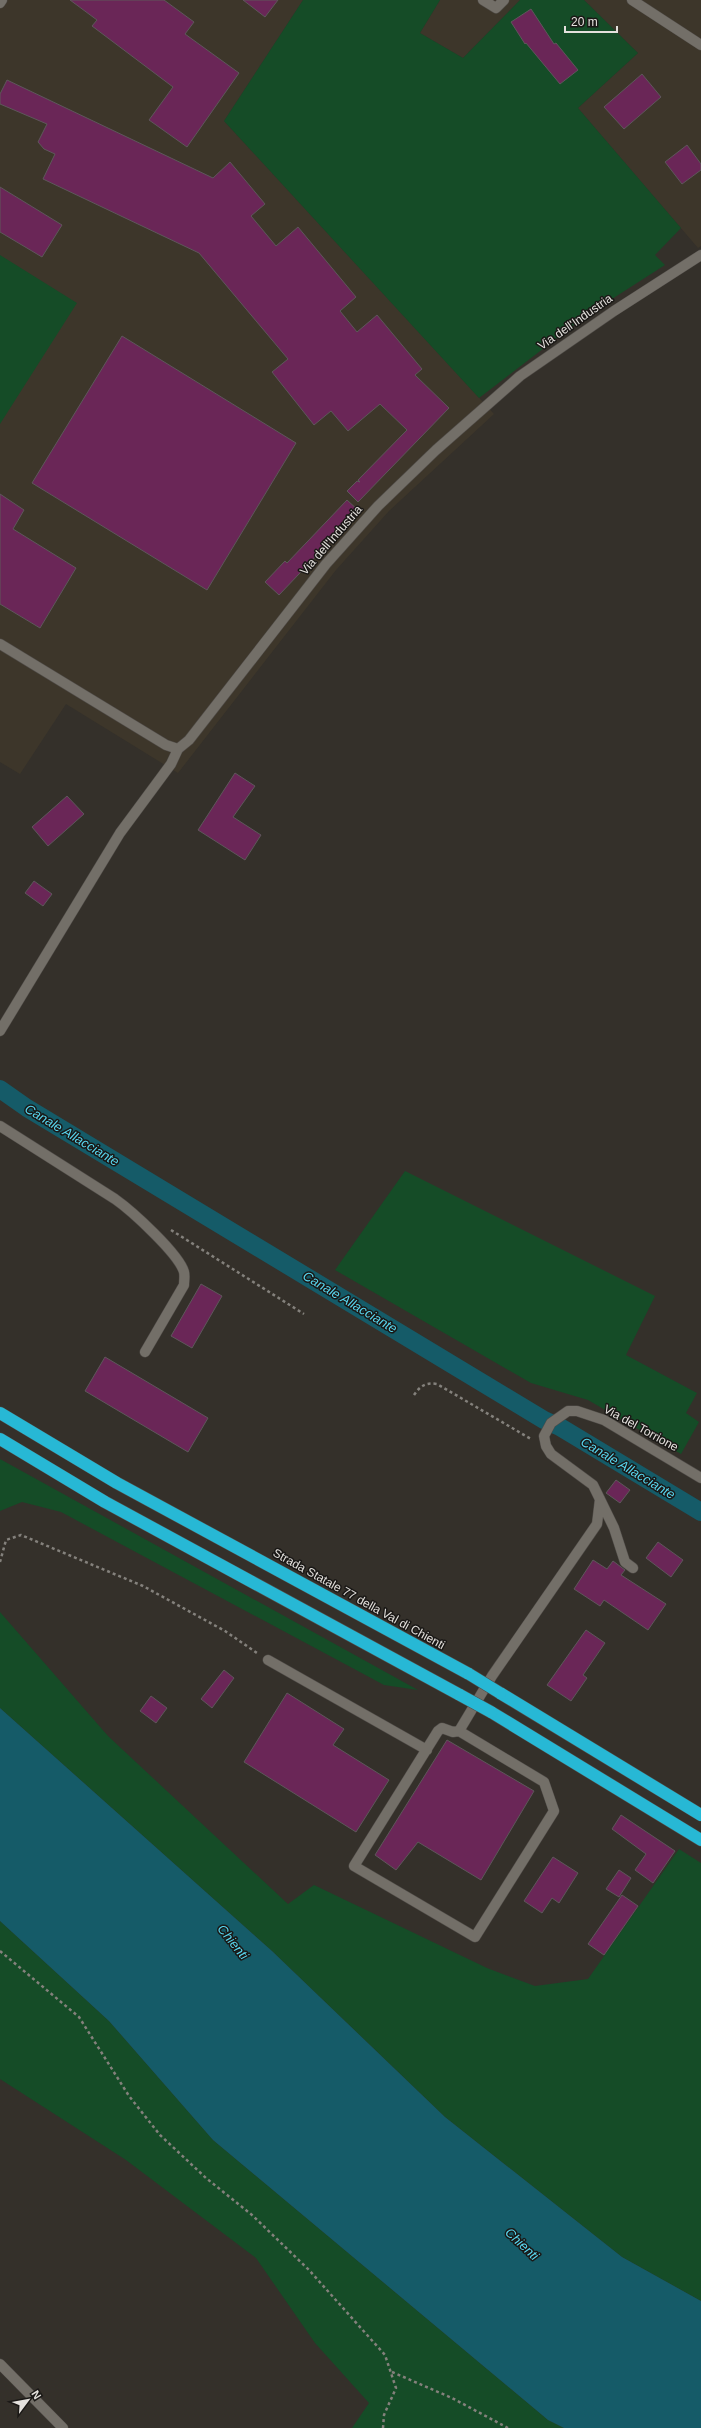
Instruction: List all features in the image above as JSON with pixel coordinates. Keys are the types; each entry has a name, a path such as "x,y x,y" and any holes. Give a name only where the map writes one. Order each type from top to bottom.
{"highway":[{"name":"Strada Statale 77 della Val di Chienti","path":"0,1413 117,1483 469,1674 701,1815"},
{"path":"0,1439 112,1506 491,1712 701,1840"}],"street":[{"path":"483,0 496,8 504,0"},
{"path":"632,0 701,45"},
{"name":"Via dell'Industria","path":"178,749 189,740 326,564 378,506 436,450 520,376 614,311 701,255"},
{"path":"0,644 166,745 178,749 171,764 118,836 0,1031"},
{"path":"0,1126 115,1198 133,1212 173,1253 184,1272 184,1284 145,1352"},
{"name":"Via del Torrione","path":"545,1441 550,1423 568,1411 577,1411 604,1420 701,1478"},
{"path":"545,1441 551,1454 593,1485 614,1528 625,1562 633,1568"},
{"path":"459,1730 544,1782 554,1811 475,1937 354,1866 438,1731 442,1728 453,1732 459,1730 492,1676 597,1524 600,1499"},
{"path":"268,1660 426,1750"},
{"path":"0,2364 62,2428"}],"path":[{"path":"170,1229 304,1314"},
{"path":"414,1395 423,1385 431,1382 437,1384 537,1443 545,1441"},
{"path":"0,1562 6,1540 21,1535 143,1586 225,1631 268,1660"},
{"path":"0,1951 79,2017 129,2096 160,2135 206,2178 252,2215 309,2270 384,2356 392,2372 396,2388 384,2414 383,2428"},
{"path":"392,2372 452,2398 508,2428"}],"shaded area":[{"path":"0,0 303,0 224,121 494,414 389,511 336,570 178,773 66,704 20,774 0,762"},
{"path":"440,0 520,0 463,58 420,33"},
{"path":"584,0 701,0 701,246 698,248 578,108 638,53"}],"green space":[{"path":"303,0 440,0 420,33 463,58 520,0 584,0 638,53 578,108 681,228 655,255 665,265 587,315 479,398 224,121"},
{"path":"0,255 77,303 0,424"},
{"path":"405,1171 655,1296 626,1355 697,1393 686,1413 699,1422 681,1454 588,1400 531,1383 335,1270"},
{"path":"0,1459 418,1690 384,1685 61,1512 22,1502 0,1511"},
{"path":"0,1612 108,1736 288,1904 314,1885 487,1968 535,1986 588,1979 679,1849 701,1863 701,2301 622,2257 445,2117 272,1951 0,1708"},
{"path":"0,1921 109,2021 213,2140 548,2420 564,2428 352,2428 369,2403 315,2343 256,2258 126,2160 0,2079"}],"water":[{"name":"Chienti","path":"0,1708 272,1951 445,2117 622,2257 701,2301 701,2428 564,2428 548,2420 213,2140 109,2021 0,1921"}],"building":[{"path":"70,0 164,0 194,22 185,34 239,73 187,147 149,120 173,87 92,26 97,20"},
{"path":"243,0 278,0 265,17"},
{"path":"531,9 554,44 556,43 578,70 560,84 526,43 525,44 511,22"},
{"path":"642,74 661,97 624,129 604,107"},
{"path":"7,80 213,178 230,162 265,204 251,216 276,246 298,227 356,297 340,311 357,332 377,315 422,369 415,375 449,408 358,502 347,491 357,481 360,482 358,480 407,430 380,404 348,431 331,411 314,425 272,372 288,359 199,253 43,179 55,154 44,149 38,142 47,124 0,104 0,94"},
{"path":"687,145 701,164 701,170 682,184 665,162"},
{"path":"0,187 62,225 42,257 0,232"},
{"path":"122,336 296,443 207,590 32,483"},
{"path":"0,494 24,510 13,529 76,568 40,628 0,604"},
{"path":"347,500 359,511 279,595 265,582 285,561 287,563"},
{"path":"235,773 255,786 233,817 261,835 245,860 198,830"},
{"path":"67,796 84,814 48,846 32,827"},
{"path":"34,881 52,894 43,906 25,893"},
{"path":"201,1284 222,1296 192,1348 171,1336"},
{"path":"105,1357 208,1418 188,1452 85,1391"},
{"path":"616,1480 630,1490 620,1503 606,1493"},
{"path":"658,1542 683,1560 671,1577 646,1558"},
{"path":"593,1560 607,1569 613,1561 625,1570 621,1575 666,1604 648,1630 604,1600 600,1606 574,1589"},
{"path":"586,1630 605,1643 583,1675 587,1678 571,1701 547,1685"},
{"path":"224,1670 234,1678 212,1708 201,1699"},
{"path":"287,1693 344,1729 333,1745 389,1780 356,1832 244,1762"},
{"path":"151,1696 167,1708 156,1723 140,1711"},
{"path":"447,1740 534,1791 481,1880 418,1842 396,1870 375,1855"},
{"path":"621,1815 675,1851 653,1883 635,1870 646,1854 612,1829"},
{"path":"553,1857 578,1873 559,1903 552,1898 542,1913 524,1901"},
{"path":"619,1870 631,1878 619,1897 606,1889"},
{"path":"622,1895 638,1906 604,1955 588,1944"}],"waterway":[{"name":"Canale Allacciante","path":"0,1089 27,1108 544,1420 560,1427 701,1512"}]}
